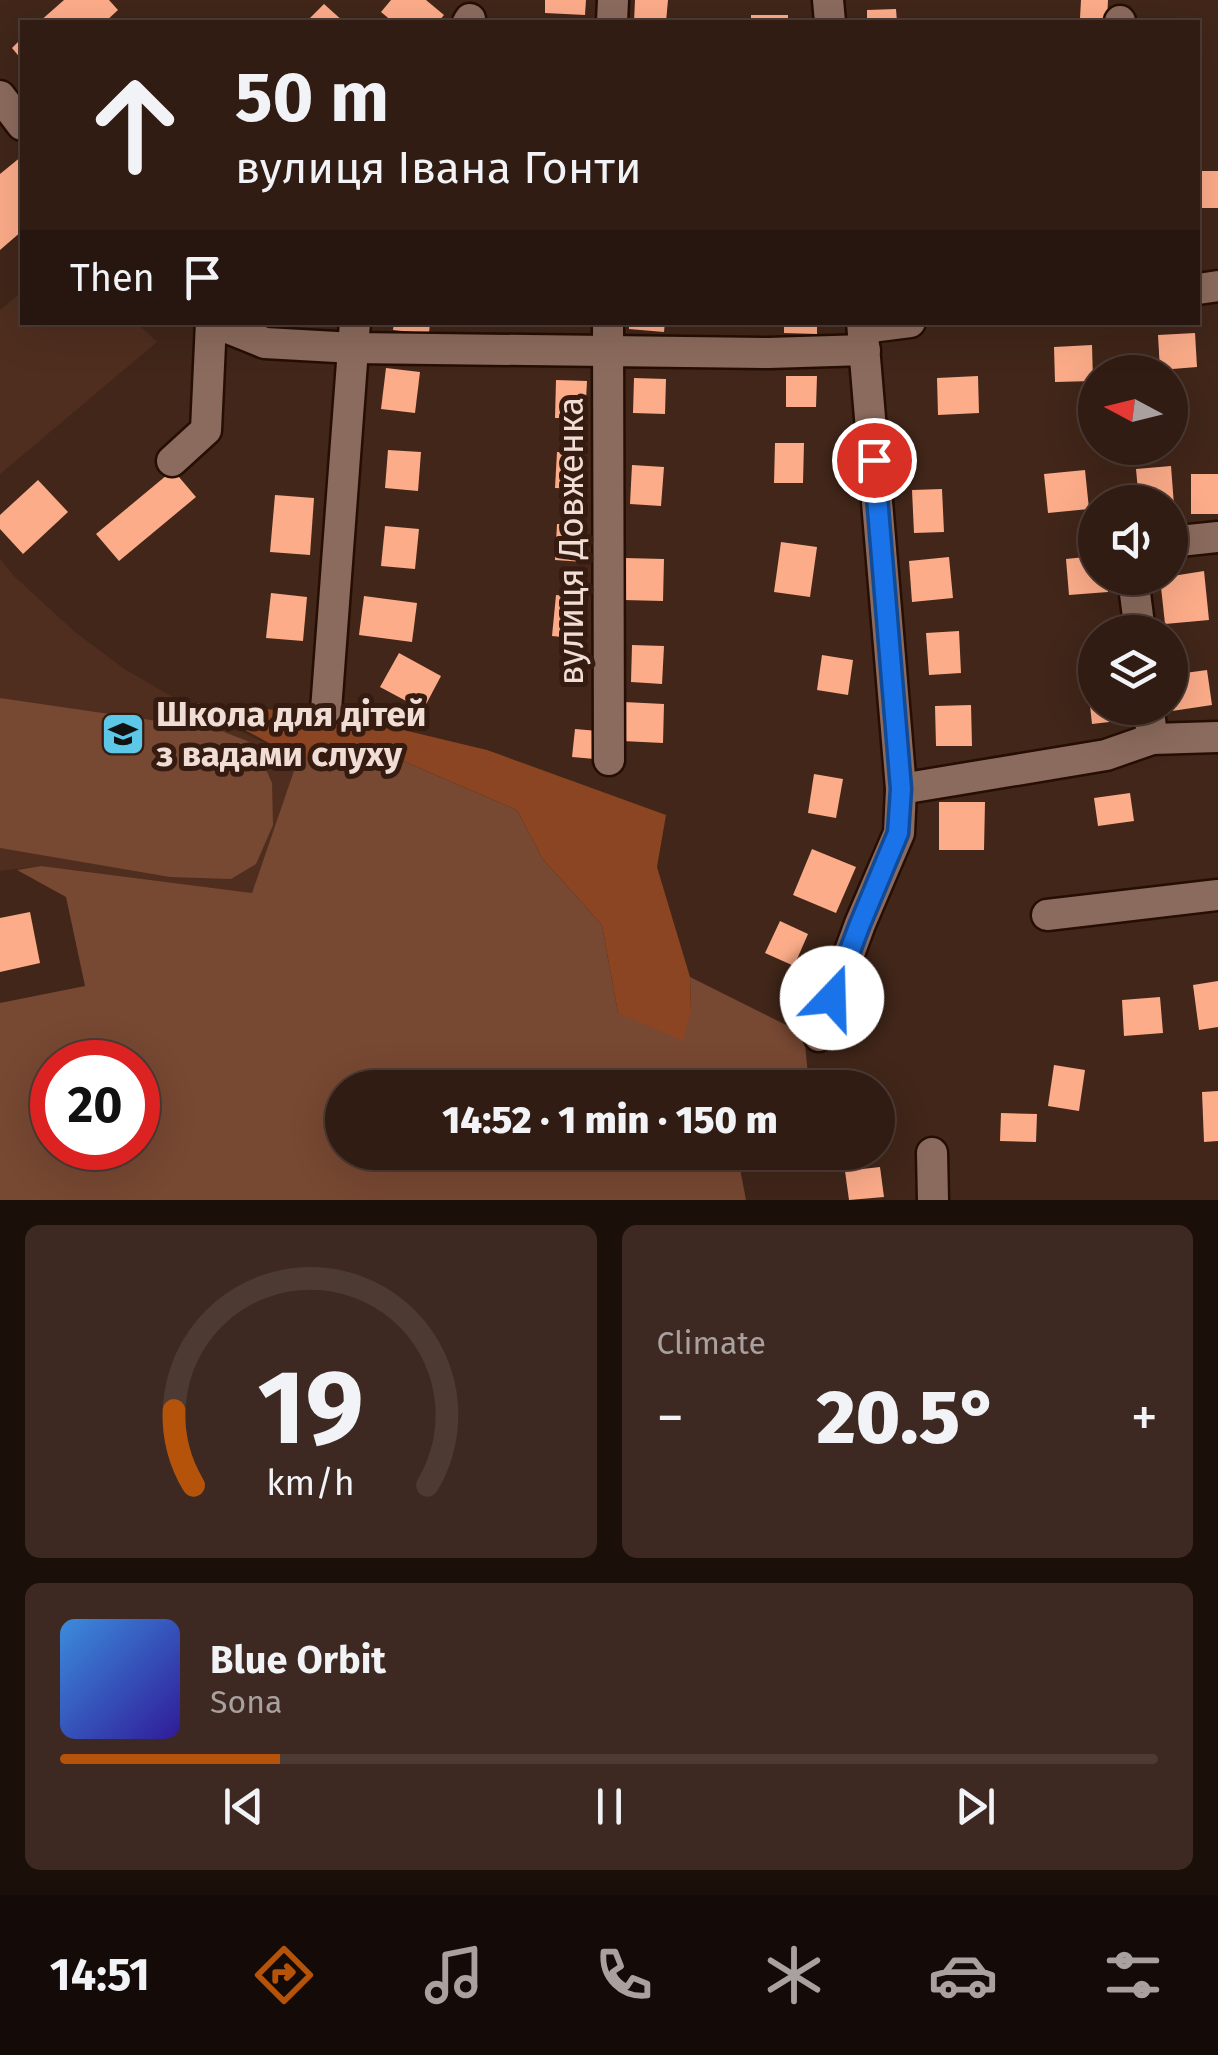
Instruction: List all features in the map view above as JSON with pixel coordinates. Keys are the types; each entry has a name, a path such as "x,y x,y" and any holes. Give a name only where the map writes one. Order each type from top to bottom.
{"street":[{"path":"0,96 20,122"},
{"path":"172,461 206,430 212,325"},
{"path":"220,325 265,343 355,335 608,337 770,353 898,325"},
{"path":"819,1036 898,833 901,789 863,334"},
{"path":"326,710 355,335"},
{"name":"вулиця Довженка","path":"608,337 609,760"},
{"path":"1188,540 1218,536"},
{"path":"1151,725 1152,739"},
{"path":"901,789 1106,755 1152,739 1218,737"},
{"path":"1047,915 1218,896"},
{"path":"932,1153 933,1200"}],"shaded area":[{"path":"20,294 20,325 139,325 157,342 0,474 0,310"},
{"name":"Школа для дітей з вадами слуху","path":"0,559 75,632 126,670 192,708 298,759 252,893 41,866 0,871"},
{"name":"Школа для дітей з вадами слуху","path":"0,698 219,730 255,744 272,783 273,825 256,864 231,879 170,877 0,848"},
{"path":"196,703 345,716 487,750 666,815 657,867 690,977 691,1011 683,1041 618,1013 602,925 542,858 517,810 403,761 298,759"},
{"path":"298,759 403,761 517,810 542,858 602,925 618,1013 691,1011 690,977 804,1034 808,1070 325,1070 325,1170 740,1170 746,1200 0,1200 0,1003 85,986 66,897 17,870 41,866 252,893"}],"building":[{"path":"64,0 109,0 118,10 107,20 41,20"},
{"path":"391,0 426,0 444,15 440,20 391,20 381,12"},
{"path":"545,0 586,0 585,15 545,13"},
{"path":"635,0 668,0 666,20 634,20"},
{"path":"1081,0 1108,0 1107,20 1080,18"},
{"path":"324,4 342,20 308,20"},
{"path":"896,9 897,20 867,20 867,10"},
{"path":"751,15 788,15 788,20 751,20"},
{"path":"20,40 20,58 12,48"},
{"path":"20,158 20,233 0,250 0,174"},
{"path":"1202,171 1218,171 1218,208 1202,208"},
{"path":"394,325 430,325 429,334 393,330"},
{"path":"629,325 665,325 664,332 629,329"},
{"path":"784,325 817,325 817,334 784,333"},
{"path":"1195,333 1197,367 1188,368 1188,355 1159,355 1158,335"},
{"path":"1092,345 1092,355 1078,355 1078,381 1055,382 1054,347"},
{"path":"386,368 420,372 415,413 381,409"},
{"path":"786,376 817,376 816,407 786,407"},
{"path":"978,376 979,413 938,415 937,378"},
{"path":"634,378 666,379 665,414 633,413"},
{"path":"556,380 587,381 585,418 555,418"},
{"path":"775,443 804,443 803,483 774,483"},
{"path":"388,450 421,452 418,491 385,488"},
{"path":"557,452 586,453 585,489 555,488"},
{"path":"632,465 664,467 661,506 630,504"},
{"path":"1171,466 1172,485 1137,485 1136,469"},
{"path":"173,470 196,497 119,561 96,534"},
{"path":"1085,470 1087,485 1078,485 1078,510 1048,513 1044,474"},
{"path":"1191,474 1218,474 1218,514 1191,514"},
{"path":"38,480 68,512 23,554 0,529 0,515"},
{"path":"942,489 944,532 914,533 912,490"},
{"path":"275,495 314,498 310,555 270,552"},
{"path":"557,524 585,525 584,562 555,560"},
{"path":"385,526 419,529 415,569 381,566"},
{"path":"781,542 817,547 810,597 774,592"},
{"path":"949,557 953,598 912,602 909,561"},
{"path":"625,558 664,559 663,601 623,600"},
{"path":"1078,558 1078,594 1069,595 1066,559"},
{"path":"1204,571 1209,620 1188,622 1188,615 1164,615 1162,595 1188,595 1188,574"},
{"path":"271,593 307,597 303,641 266,638"},
{"path":"556,595 586,598 582,639 552,636"},
{"path":"364,596 417,603 412,642 359,635"},
{"path":"959,631 961,673 929,675 926,633"},
{"path":"632,645 664,646 662,684 631,682"},
{"path":"399,653 441,676 423,710 380,687"},
{"path":"822,655 853,660 848,695 817,690"},
{"path":"1207,670 1212,705 1188,709 1188,673"},
{"path":"624,702 664,704 663,743 622,741"},
{"path":"971,705 972,746 936,746 935,706"},
{"path":"575,729 598,731 595,759 572,757"},
{"path":"814,774 843,779 836,818 808,813"},
{"path":"1130,793 1134,821 1098,826 1094,798"},
{"path":"939,802 985,802 984,850 939,850"},
{"path":"812,849 856,867 836,913 793,895"},
{"path":"30,912 40,963 0,972 0,918"},
{"path":"780,921 808,934 794,966 765,953"},
{"path":"1218,981 1218,1027 1199,1030 1193,985"},
{"path":"1160,997 1163,1033 1124,1036 1122,1000"},
{"path":"1054,1065 1085,1070 1079,1111 1048,1106"},
{"path":"1218,1091 1218,1141 1204,1142 1202,1092"},
{"path":"1001,1113 1037,1114 1036,1142 1000,1141"},
{"path":"880,1170 884,1197 849,1200 845,1171"}],"place":[{"name":"Школа для дітей з вадами слуху","path":"123,734"}],"route":[{"path":"832,998 898,833 901,789 874,460"}]}
